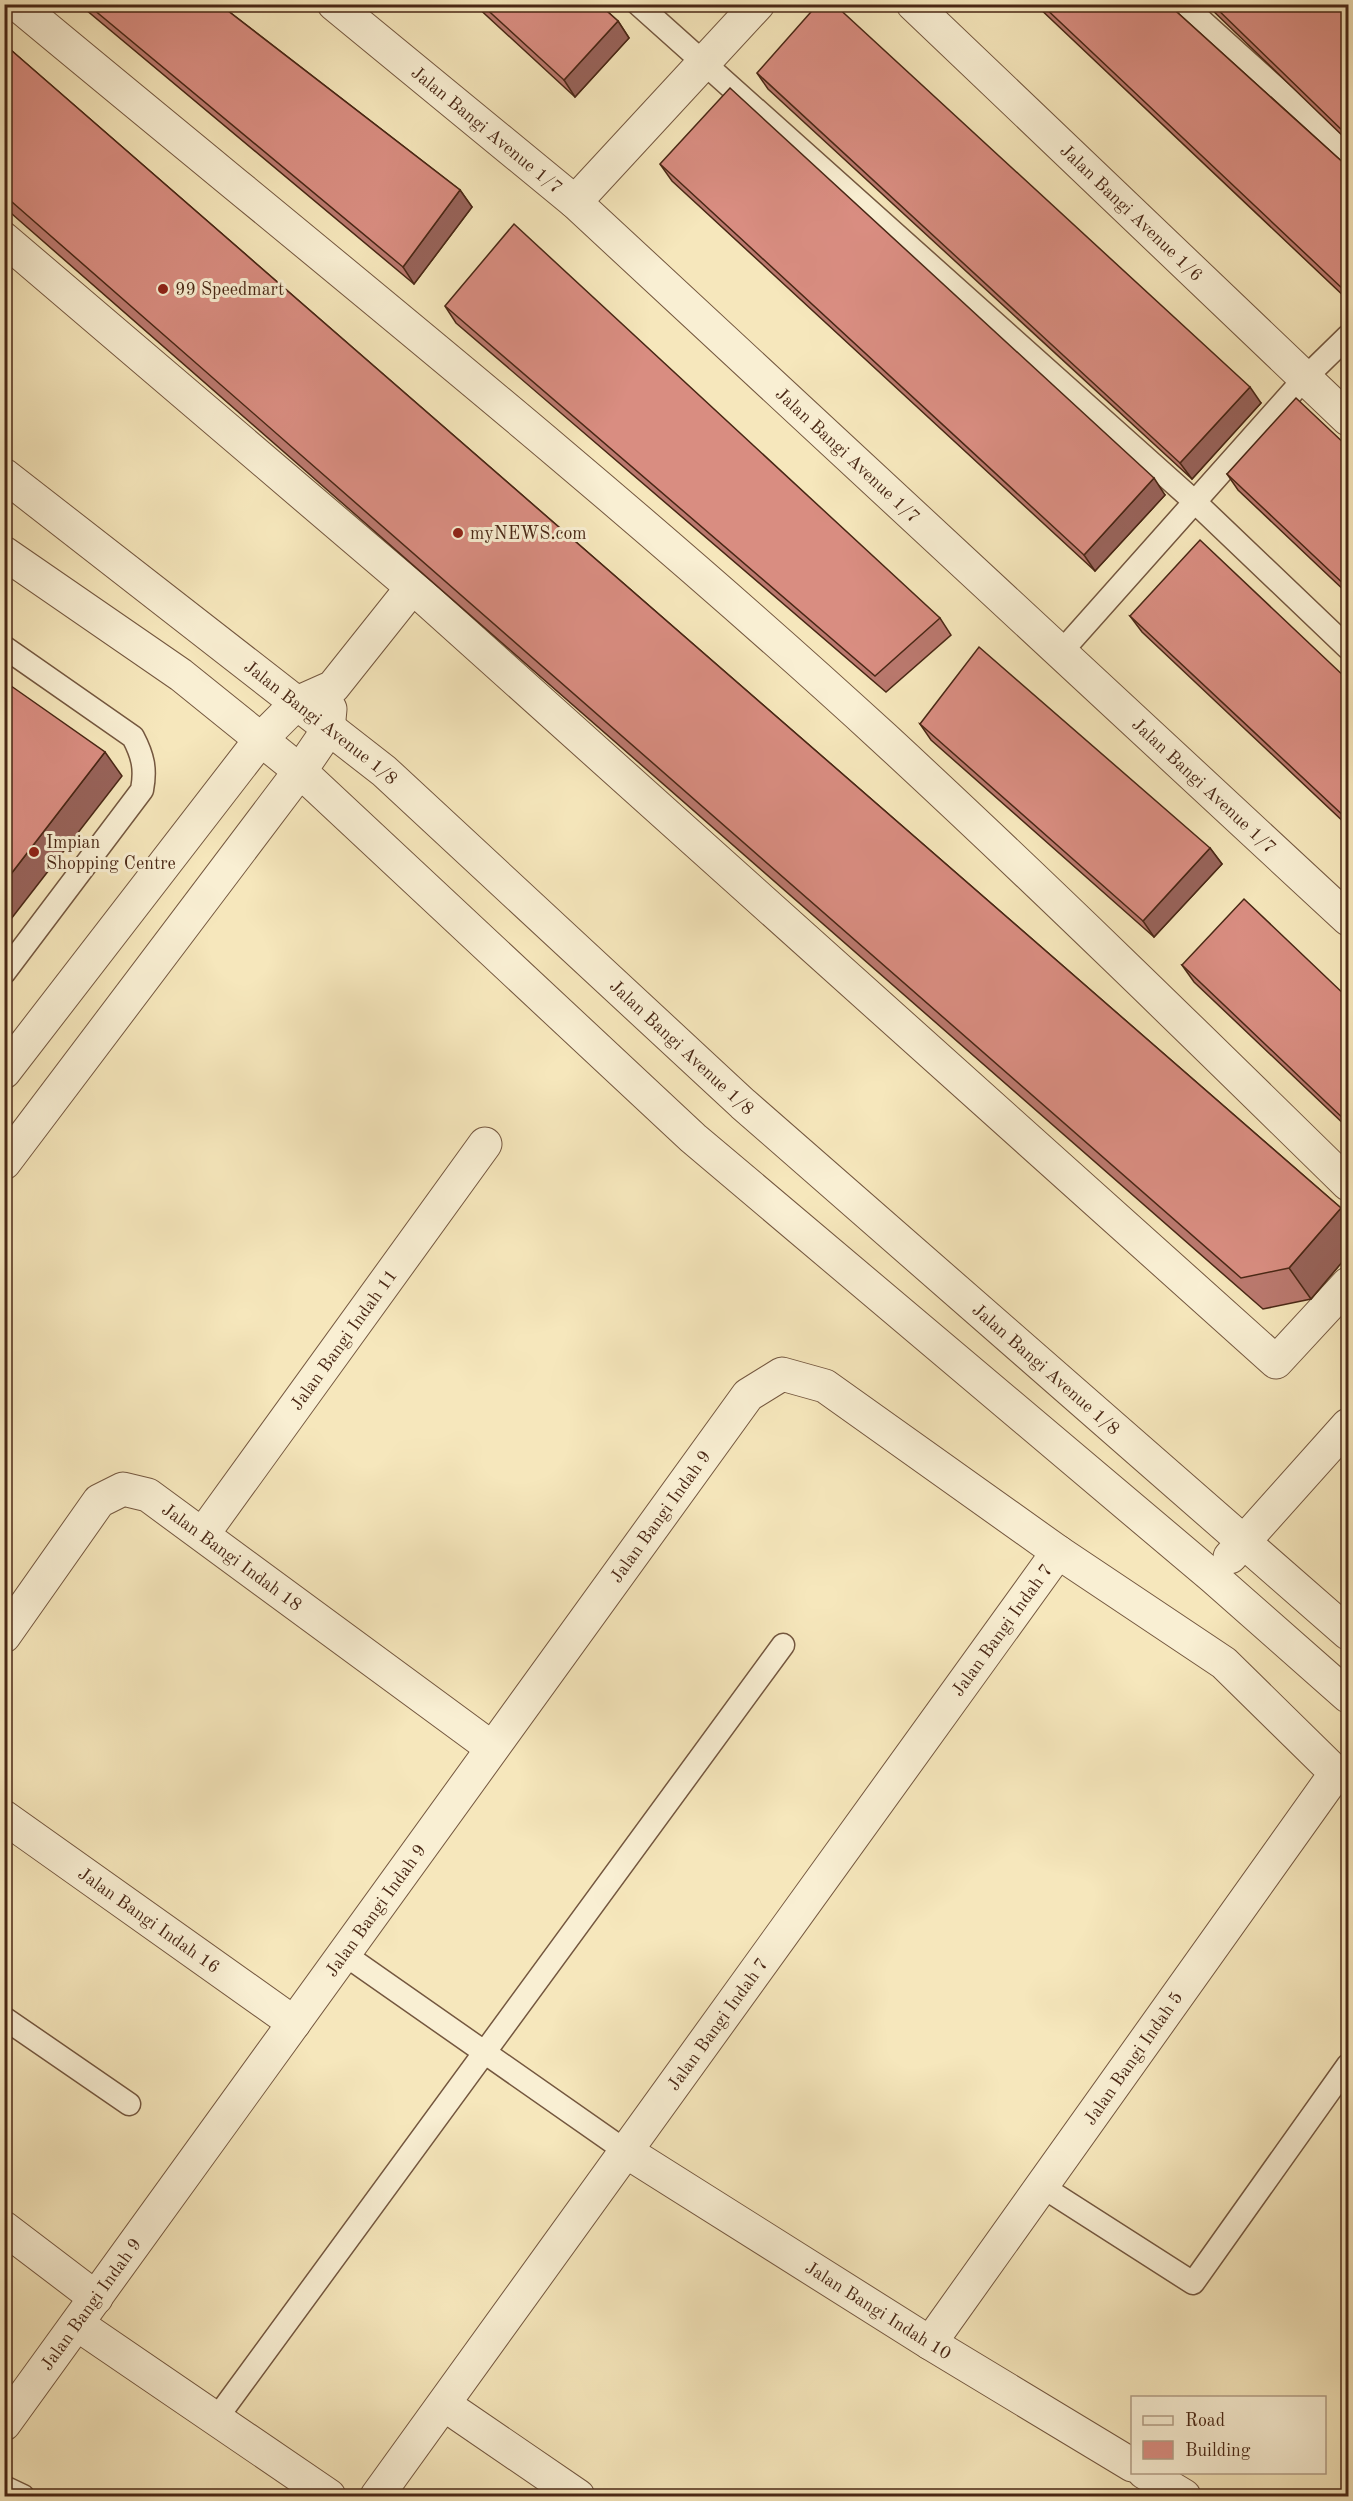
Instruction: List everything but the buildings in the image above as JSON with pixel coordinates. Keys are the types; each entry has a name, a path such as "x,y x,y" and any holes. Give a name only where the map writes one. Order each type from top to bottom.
{"street":[{"path":"17,4 617,504 882,737 1146,985 1348,1184"},
{"name":"Jalan Bangi Avenue 1/7","path":"334,4 575,202 1062,651 1348,919"},
{"path":"575,202 758,4"},
{"name":"Jalan Bangi Avenue 1/6","path":"913,4 1348,419"},
{"path":"4,238 411,589 1276,1362 1348,1284"},
{"name":"Jalan Bangi Avenue 1/8","path":"4,476 297,703 328,730 384,771 743,1104 1348,1633"},
{"path":"4,553 181,675 300,771 693,1138 1213,1577 1348,1696"},
{"path":"4,1072 261,739 297,703 333,687 411,589"},
{"path":"4,1163 300,771 328,730 333,687"},
{"name":"Jalan Bangi Indah 11","path":"203,1534 485,1144"},
{"name":"Jalan Bangi Indah 9","path":"4,2424 748,1395 782,1374 825,1386 1058,1551"},
{"path":"1213,1577 1348,1425"},
{"name":"Jalan Bangi Indah 18","path":"4,1636 99,1501 123,1489 148,1495 492,1748"},
{"path":"1058,1551 1224,1663 1342,1779"},
{"name":"Jalan Bangi Indah 7","path":"377,2496 445,2405 1058,1551"},
{"name":"Jalan Bangi Indah 5","path":"930,2343 1342,1779"},
{"name":"Jalan Bangi Indah 16","path":"4,1817 294,2024"},
{"name":"Jalan Bangi Indah 10","path":"627,2152 930,2343 1131,2464"},
{"path":"4,2228 87,2311 216,2419 329,2496"},
{"path":"445,2405 578,2496"},
{"path":"1147,2474 1175,2494"}],"lane":[{"path":"638,4 1196,502 1348,648"},
{"path":"1183,4 1348,153"},
{"path":"1062,651 1305,378 1348,336"},
{"path":"4,646 133,737 142,753 146,772 142,790 4,973"},
{"path":"216,2419 783,1645"},
{"path":"344,1954 627,2152"},
{"path":"4,2018 129,2104"},
{"path":"1043,2187 1193,2283 1348,2065"},
{"path":"4,2487 23,2496"}],"place":[{"name":"99 Speedmart","path":"163,289"},
{"name":"myNEWS.com","path":"458,533"},
{"name":"Impian Shopping Centre","path":"34,852"}]}
